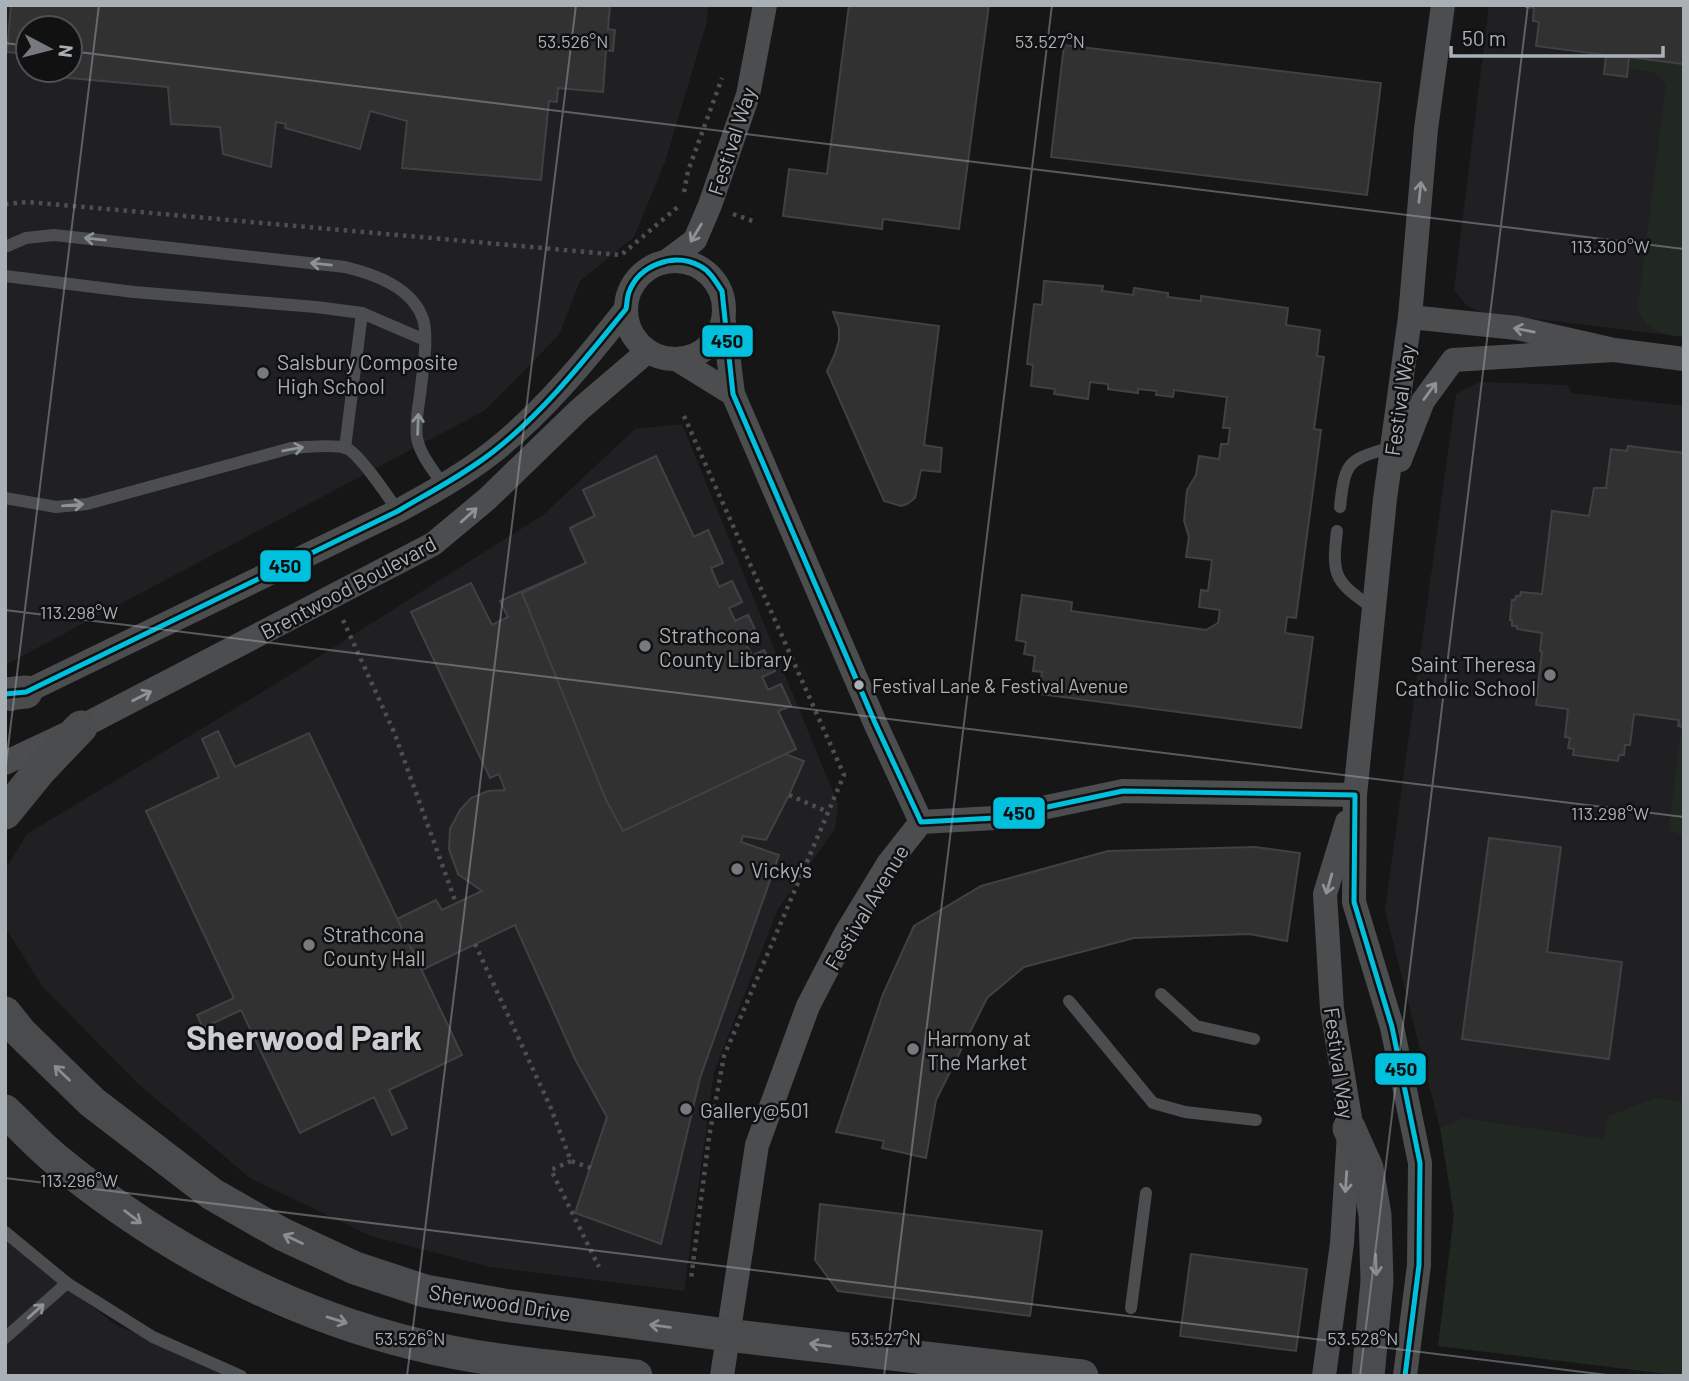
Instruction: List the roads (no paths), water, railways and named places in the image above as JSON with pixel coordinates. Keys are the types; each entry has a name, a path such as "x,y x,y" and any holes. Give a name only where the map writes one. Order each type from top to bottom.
{"main road":[{"path":"5,813 40,770 81,727"},
{"name":"Sherwood Drive","path":"5,1013 21,1033 92,1102 212,1194 282,1234 355,1268 425,1291 504,1305 727,1335 1082,1376"},
{"path":"5,1111 58,1161 150,1229 208,1264 273,1296 321,1315 415,1344 500,1360 636,1376"},
{"path":"1349,1128 1367,1168 1375,1215 1377,1281 1368,1376"}],"street":[{"name":"Festival Way","path":"667,261 695,240 710,205 748,95 765,5"},
{"name":"Festival Way","path":"1405,1376 1419,1265 1420,1163 1392,1027 1354,902 1355,795 1385,499 1410,317 1426,129 1443,5"},
{"path":"724,322 718,336 707,348 694,356 678,360 663,358 648,351 636,340 628,325 626,309 629,292 638,277 651,266 667,261 684,261 700,266 713,277 722,291 733,394 876,725 921,822"},
{"name":"Brentwood Boulevard","path":"12,696 398,511 443,485 494,451 560,389 626,309"},
{"path":"1410,317 1517,328 1614,350 1684,359"},
{"path":"1385,499 1423,401 1453,360 1614,350"},
{"name":"Brentwood Boulevard","path":"5,763 81,727 433,544 486,499 579,410 648,351"},
{"path":"678,360 733,394"},
{"name":"Festival Avenue","path":"722,1376 757,1145 808,1006 846,933 881,876 921,822 995,818 1123,791 1355,795"},
{"name":"Festival Way","path":"1324,1376 1342,1243 1350,1118 1332,1009 1325,894 1355,795"}],"lane":[{"path":"5,247 26,237 54,235 345,267 369,273 396,286 411,301 423,319 425,340 418,441 428,463 443,485"},
{"path":"5,276 134,292 362,313 425,340"},
{"path":"345,448 362,313"},
{"path":"1340,507 1343,475 1358,457 1392,447"},
{"path":"5,498 56,507 87,504 291,448 345,448 355,455 398,511"},
{"path":"1337,531 1333,562 1345,588 1374,608"},
{"path":"1161,995 1196,1026 1254,1039"},
{"path":"1069,1000 1153,1102 1185,1112 1256,1120"},
{"path":"1131,1308 1146,1193"},
{"path":"7,1236 67,1283 153,1337 241,1376"},
{"path":"5,1338 67,1283"}],"place":[{"name":"Salsbury Composite High School","path":"263,373"},
{"name":"Strathcona County Library","path":"645,646"},
{"name":"Saint Theresa Catholic School","path":"1550,675"},
{"name":"Festival Lane & Festival Avenue","path":"859,685"},
{"name":"Vicky's","path":"737,869"},
{"name":"Strathcona County Hall","path":"309,945"},
{"name":"Harmony at The Market","path":"913,1049"},
{"name":"Gallery@501","path":"686,1109"}],"district":[{"name":"Sherwood Park","path":"304,1036"}]}
